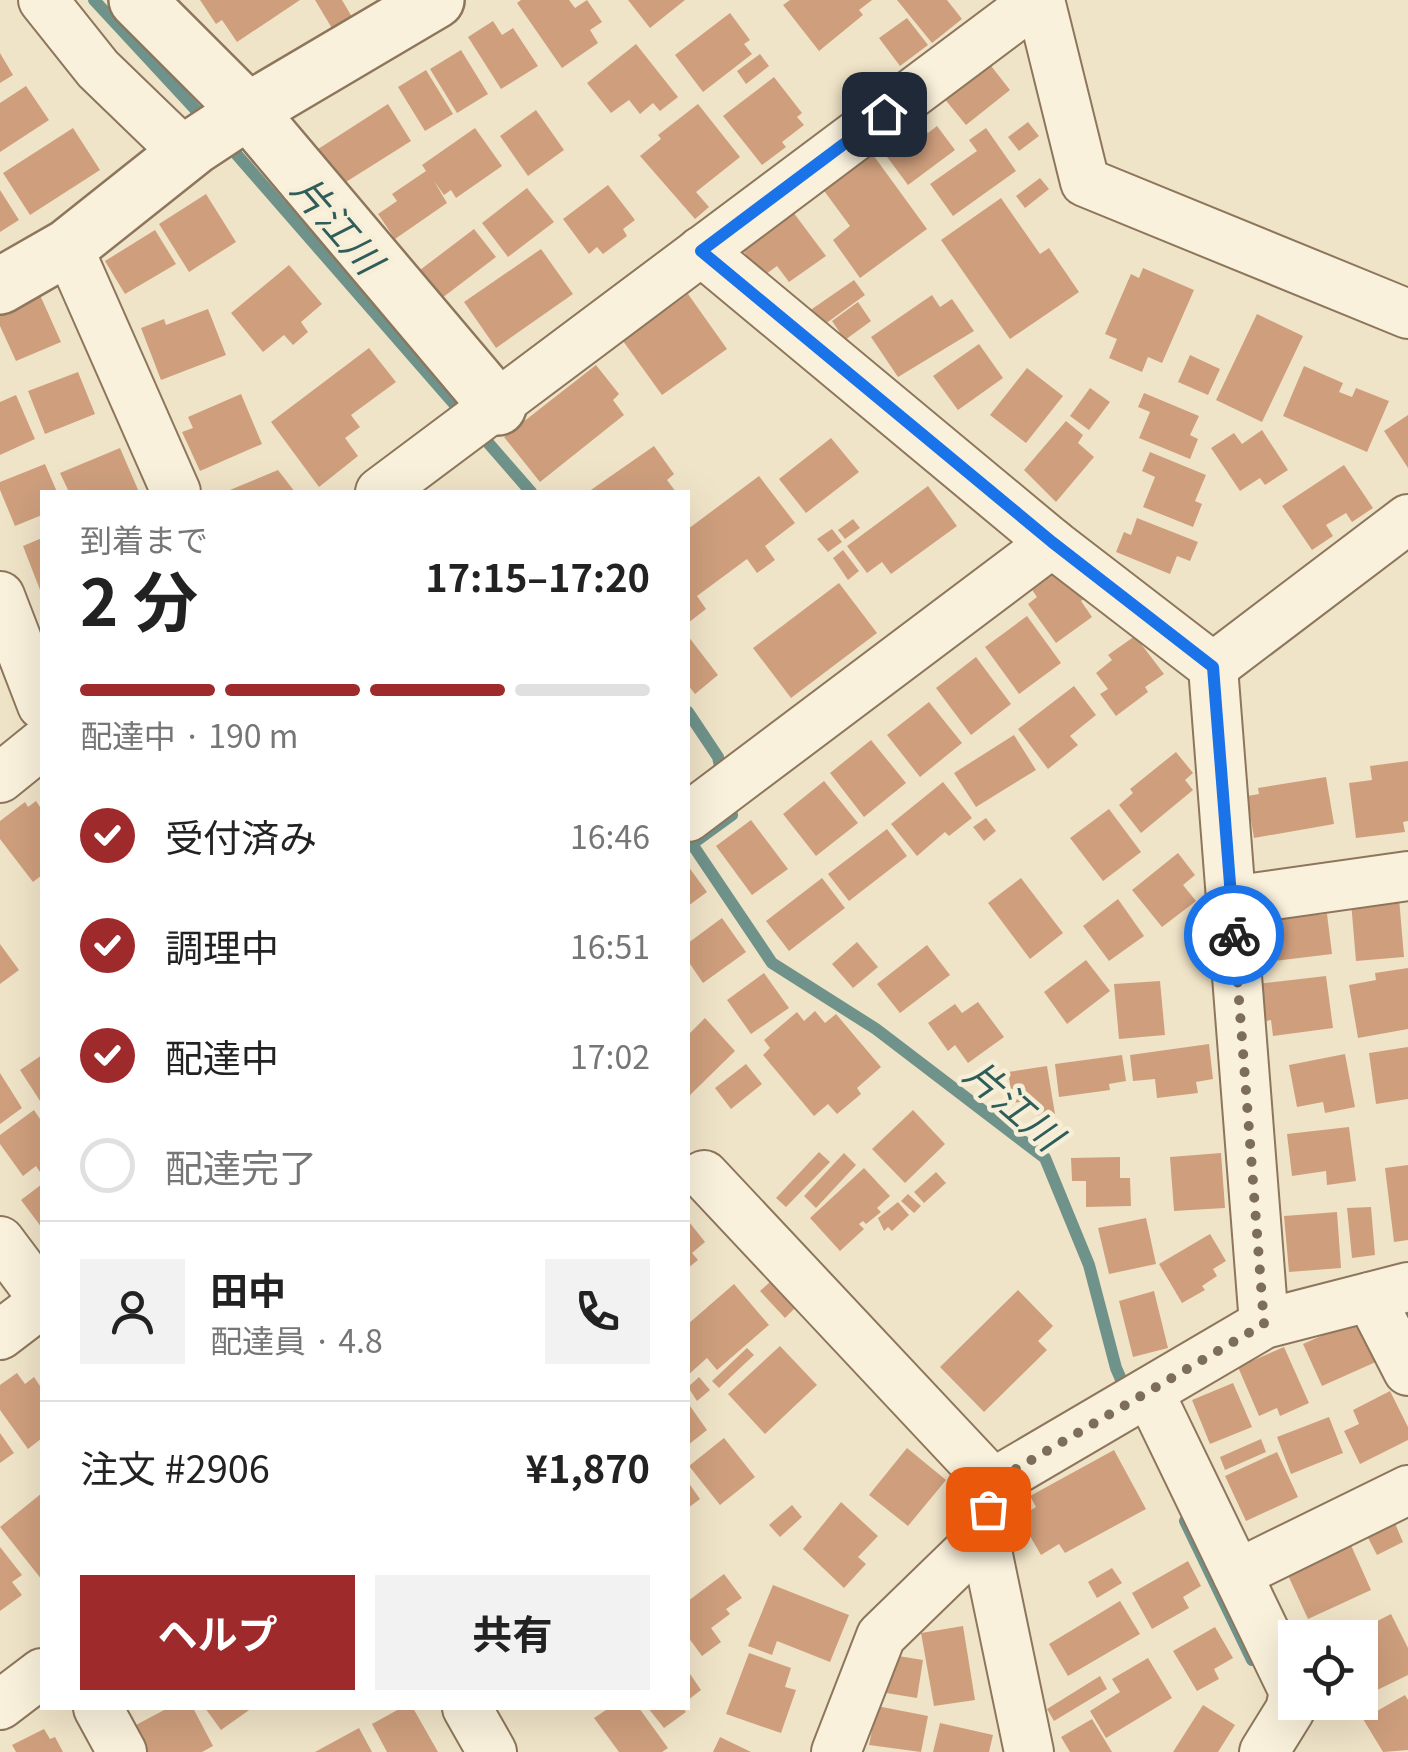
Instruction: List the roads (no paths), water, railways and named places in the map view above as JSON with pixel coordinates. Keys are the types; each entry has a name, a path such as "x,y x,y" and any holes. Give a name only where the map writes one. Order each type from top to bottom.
{"street":[{"path":"43,0 98,69 191,150"},
{"path":"137,0 248,111 498,407"},
{"path":"0,286 68,247 191,150 248,111 436,0"},
{"path":"383,490 1038,0 1085,182 1408,314"},
{"path":"68,247 175,490"},
{"path":"701,251 1052,542 1213,667 1264,1324"},
{"path":"1213,667 1408,519"},
{"path":"698,809 1052,542"},
{"path":"0,596 40,700"},
{"path":"0,778 40,746"},
{"path":"1232,901 1408,876"},
{"path":"693,1173 992,1483"},
{"path":"0,1241 40,1297"},
{"path":"992,1483 1264,1324 1389,1292 1408,1372"},
{"path":"0,1335 40,1302"},
{"path":"1148,1392 1294,1692 1274,1735"},
{"path":"992,1483 984,1536 1029,1752"},
{"path":"1237,1574 1408,1490"},
{"path":"836,1752 881,1636 984,1536"},
{"path":"0,1705 40,1675"},
{"path":"99,1710 122,1752"},
{"path":"468,1710 492,1752"}],"waterway":[{"name":"片江川","path":"94,0 207,122"},
{"name":"片江川","path":"224,140 529,490"},
{"name":"片江川","path":"690,715 718,757 723,780"},
{"name":"片江川","path":"728,799 732,815 692,844 772,963 876,1029 1045,1158 1089,1265 1116,1368 1127,1393"},
{"name":"片江川","path":"1185,1521 1252,1660"}]}
